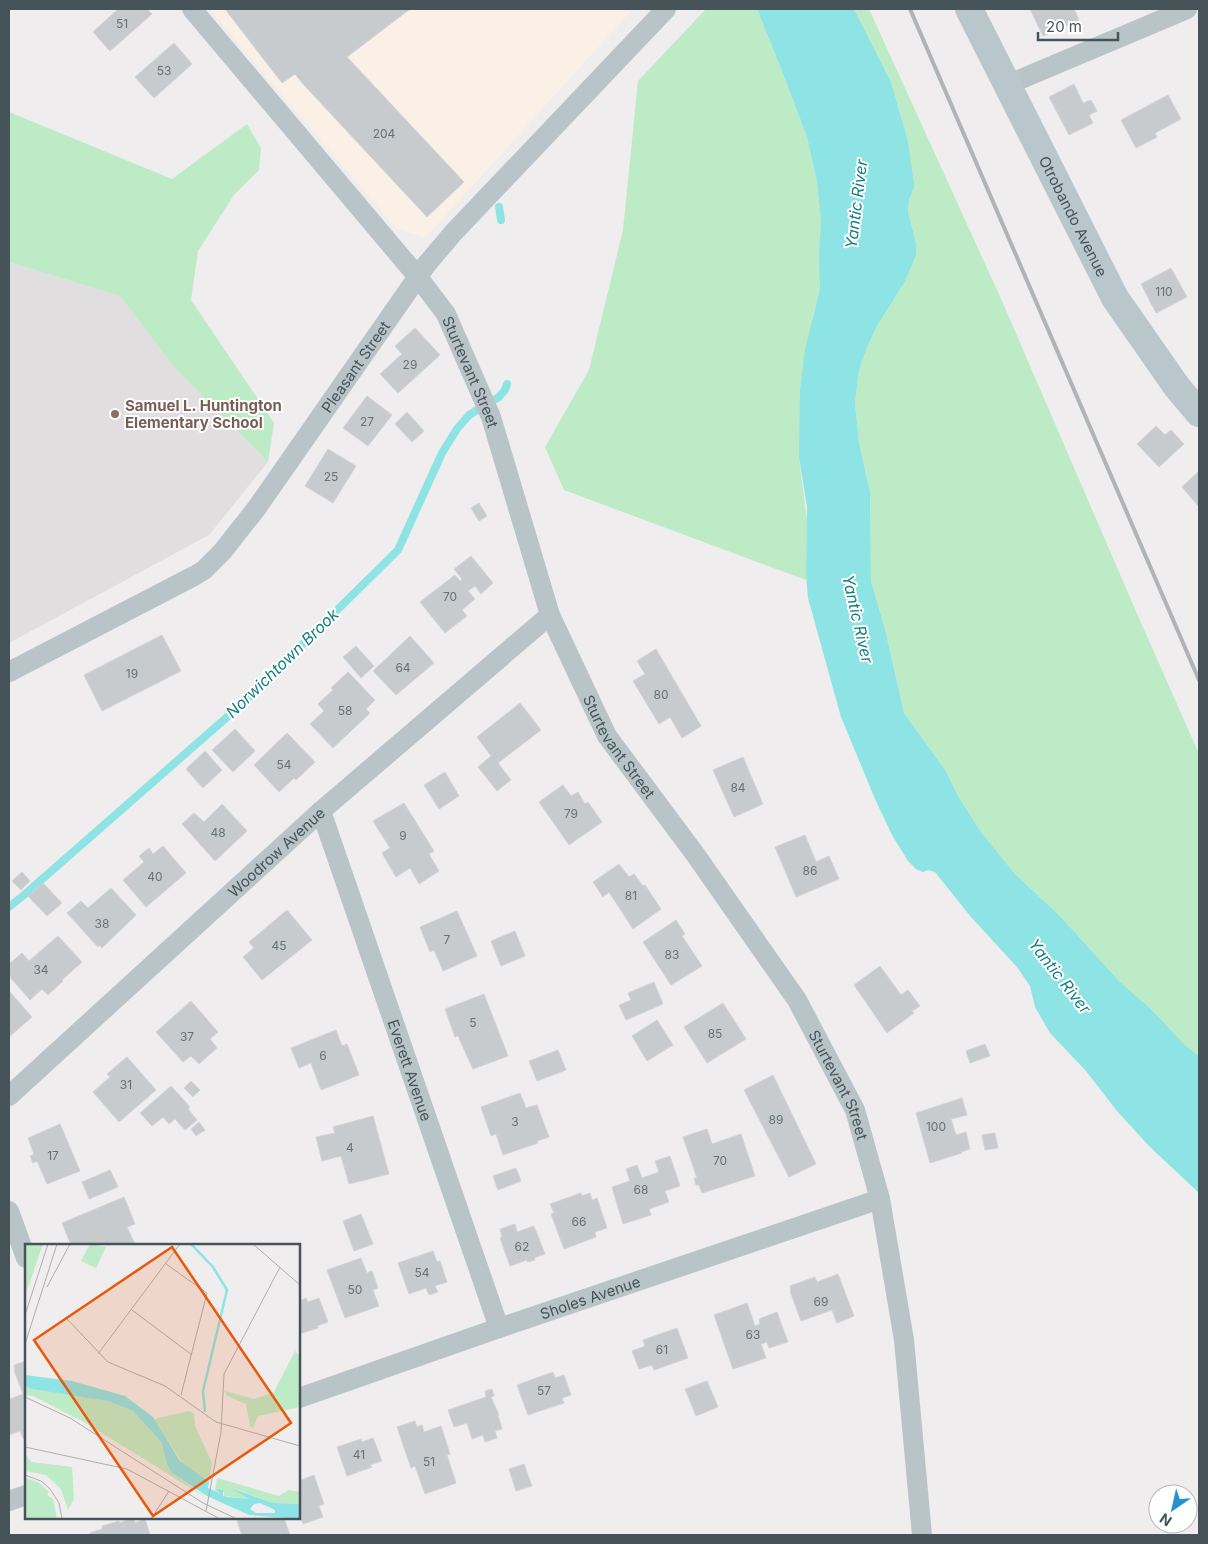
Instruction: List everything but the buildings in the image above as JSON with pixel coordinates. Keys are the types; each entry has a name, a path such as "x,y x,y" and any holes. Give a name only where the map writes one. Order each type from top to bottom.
{"street":[{"name":"Sturtevant Street","path":"192,9 418,277 446,314 491,417 550,615 607,736 694,854 797,1000 855,1110 880,1199 904,1340 922,1535"},
{"name":"Pleasant Street","path":"9,672 194,576 213,562 256,509 418,277 454,232 666,9"},
{"name":"Otrobando Avenue","path":"968,9 1116,298 1177,387 1199,413"},
{"path":"1007,85 1187,9"},
{"name":"Woodrow Avenue","path":"9,1096 321,811 550,615"},
{"name":"Everett Avenue","path":"321,811 499,1328"},
{"name":"Sholes Avenue","path":"300,1398 880,1199"},
{"path":"9,1211 25,1255"},
{"path":"9,1501 25,1495"}],"shaded area":[{"path":"209,9 633,9 425,238 396,228"},
{"name":"Samuel L. Huntington Elementary School","path":"9,262 120,296 174,367 268,462 209,535 9,643"}],"green space":[{"path":"706,9 757,9 807,137 817,182 821,221 820,288 812,320 799,457 807,521 806,580 564,490 545,447 589,370 623,230 638,81"},
{"path":"854,9 869,9 1002,301 1199,754 1199,1056 1186,1046 1151,1009 1120,982 1060,916 1015,874 981,832 958,796 946,771 904,713 885,629 871,581 870,491 859,443 855,403 859,370 868,345 877,326 904,283 916,243 908,212 914,182 908,141 891,82"},
{"path":"9,112 172,179 247,124 261,148 259,170 234,195 198,251 191,300 274,423 268,462 174,367 120,296 9,262"}],"water":[{"name":"Yantic River","path":"757,9 854,9 891,82 908,141 914,187 909,200 908,212 916,243 916,255 904,283 877,326 868,345 859,370 855,403 859,443 870,491 871,581 885,629 904,713 946,771 958,796 981,832 1015,874 1060,916 1120,982 1151,1009 1186,1046 1199,1056 1199,1193 1149,1146 1117,1111 1086,1071 1050,1033 1035,1007 1030,986 1017,967 971,917 935,872 928,870 923,872 916,869 908,861 892,835 875,799 841,717 808,598 806,575 807,507 799,457 800,391 805,350 820,288 821,221 817,182 807,137"}],"waterway":[{"name":"Norwichtown Brook","path":"499,207 501,220"},
{"name":"Norwichtown Brook","path":"9,907 242,704 398,550 442,453 457,429 469,415 499,397 507,384"}],"railway":[{"path":"910,9 1199,680"}],"place":[{"name":"Samuel L. Huntington Elementary School","path":"115,414"}]}
